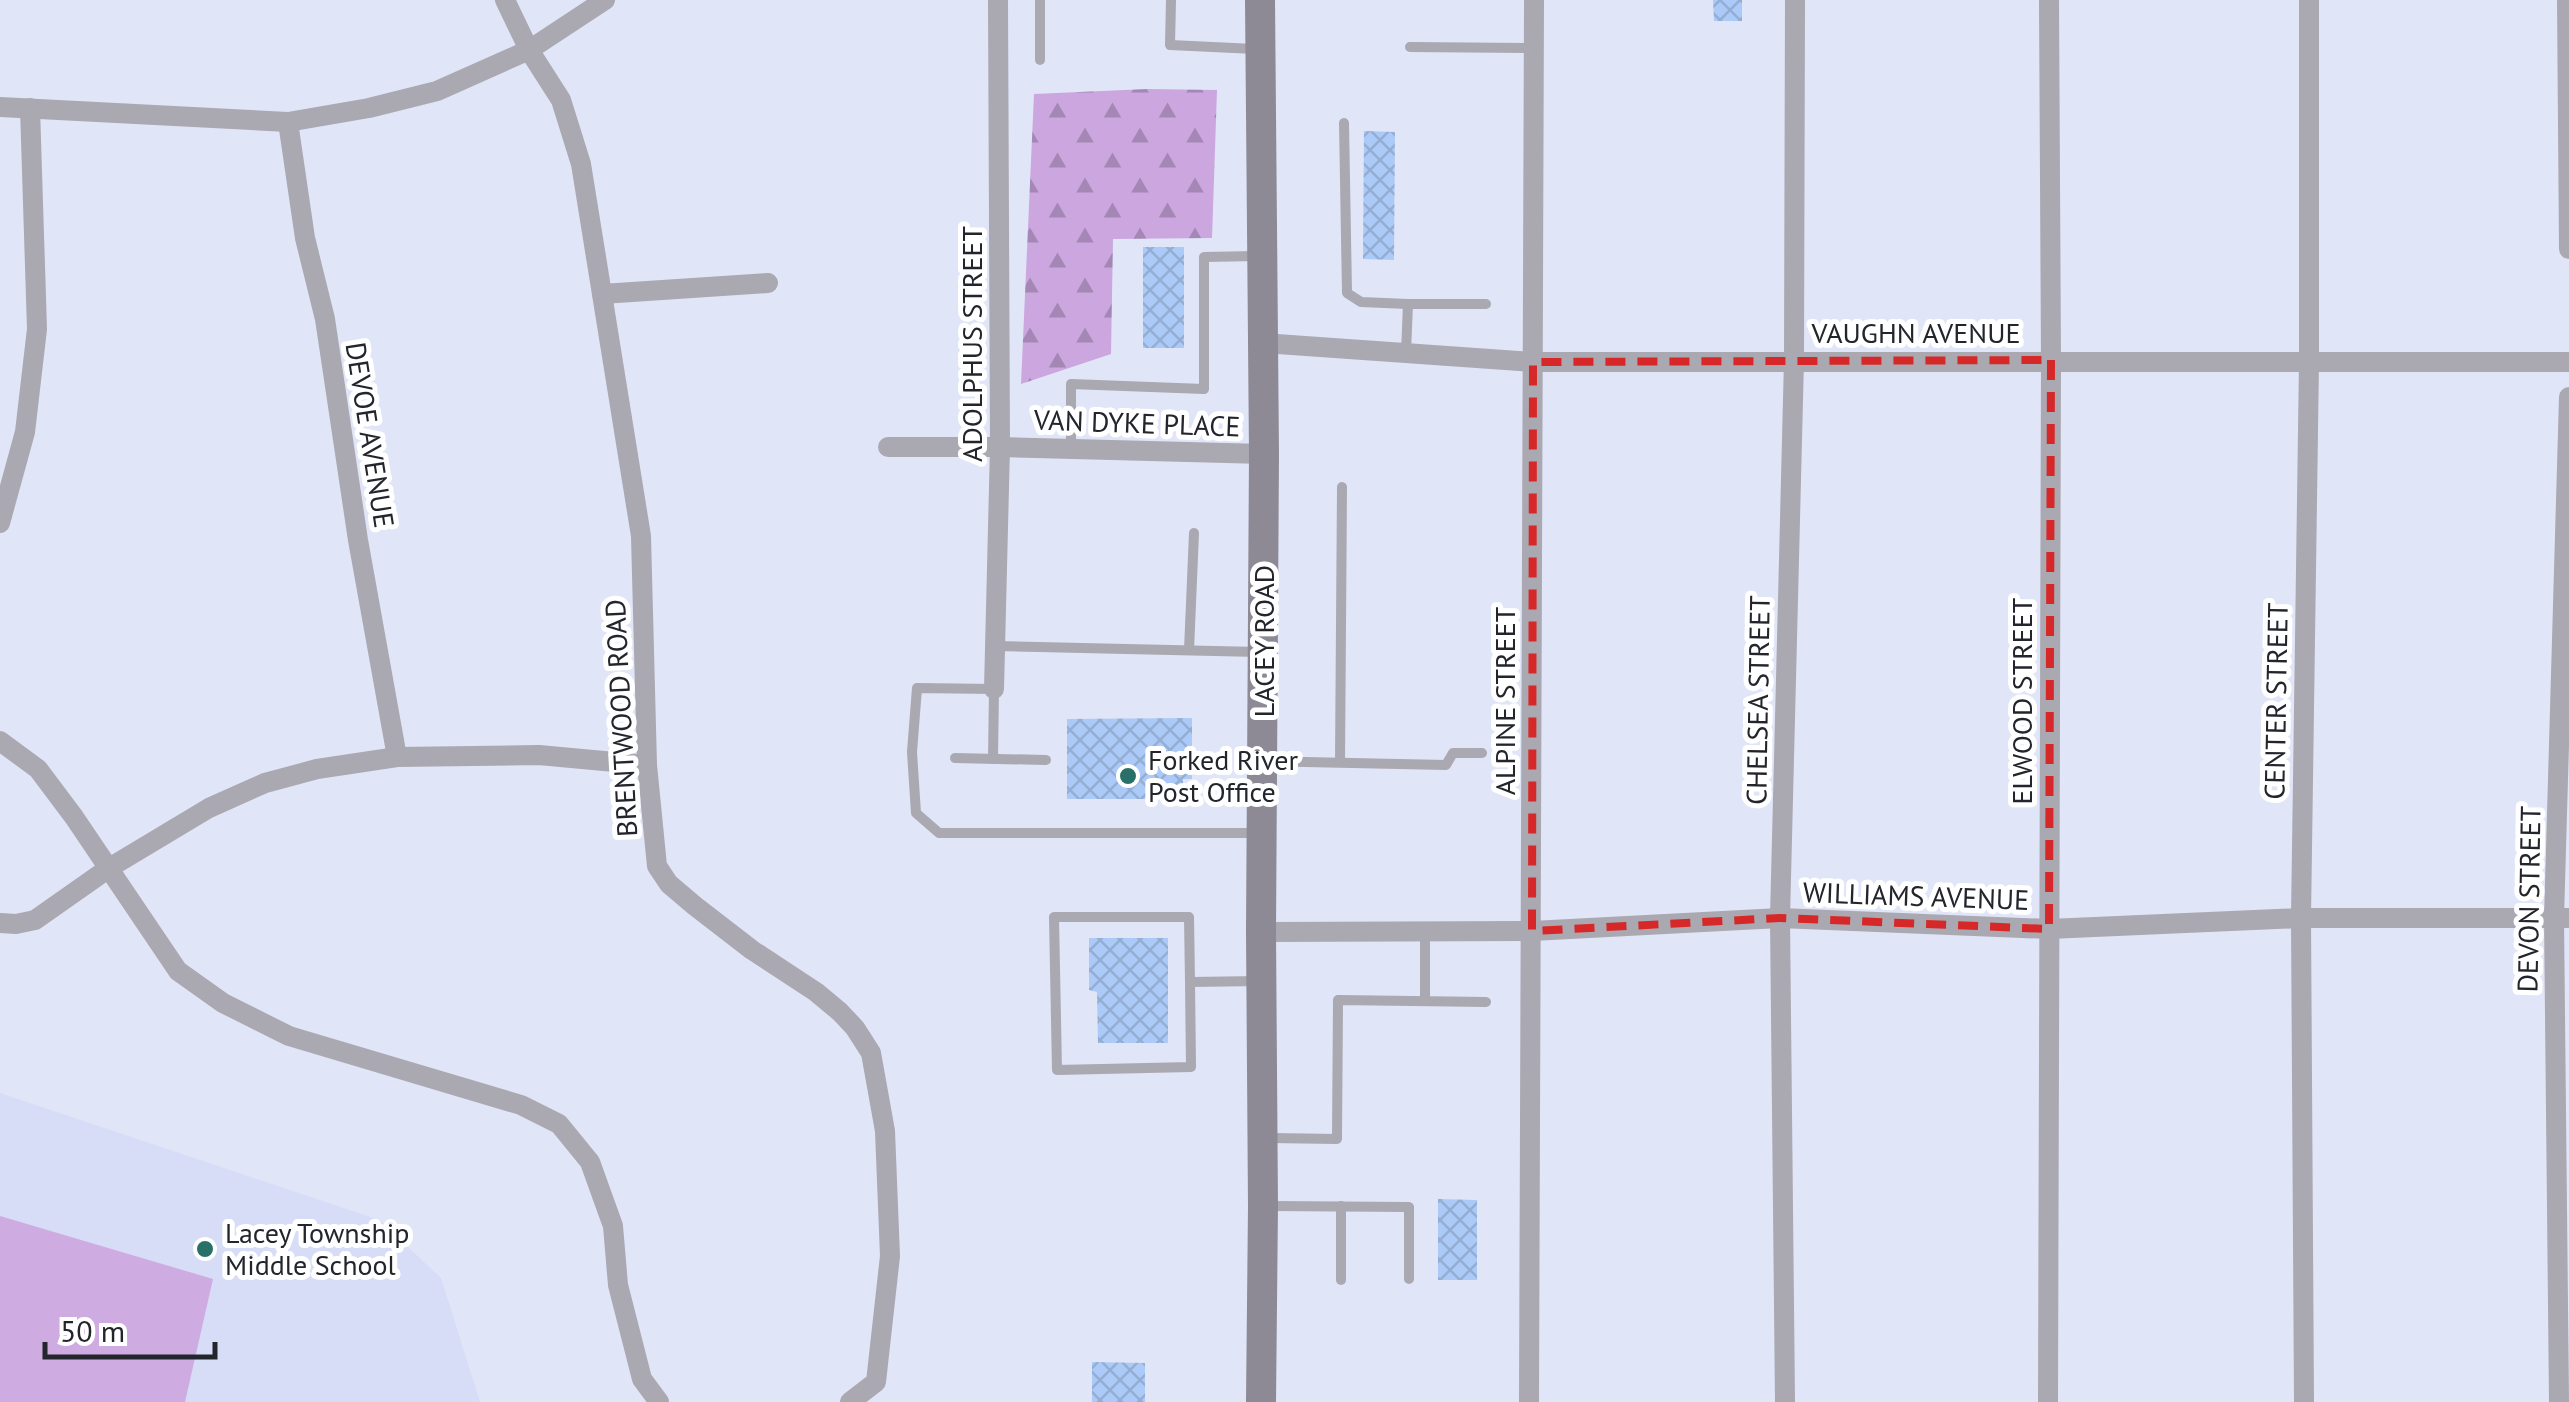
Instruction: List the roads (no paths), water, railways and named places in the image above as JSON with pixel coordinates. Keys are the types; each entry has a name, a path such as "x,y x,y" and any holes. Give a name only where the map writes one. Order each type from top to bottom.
{"main road":[{"name":"LACEY ROAD","path":"1260,0 1264,343 1261,1402"}],"street":[{"name":"BRENTWOOD ROAD","path":"505,0 529,50 561,100 581,164 641,536 647,766 657,866 670,884 752,950 816,992 855,1028 871,1053 885,1131 890,1256 876,1382 850,1402"},
{"path":"0,107 288,122 369,108 437,91 529,50 605,0"},
{"name":"ADOLPHUS STREET","path":"994,688 1000,447 998,0"},
{"name":"ALPINE STREET","path":"1530,1402 1534,0"},
{"name":"CHELSEA STREET","path":"1785,1402 1780,918 1794,360 1795,0"},
{"name":"ELWOOD STREET","path":"2048,1402 2049,0"},
{"name":"CENTER STREET","path":"2304,1402 2301,918 2309,361 2309,0"},
{"path":"2567,0 2569,249"},
{"path":"0,523 26,432 37,329 30,108"},
{"name":"DEVOE AVENUE","path":"288,122 304,238 324,319 397,756"},
{"path":"602,294 768,283"},
{"name":"VAUGHN AVENUE","path":"1264,343 1533,362 2569,362"},
{"name":"DEVON STREET","path":"2559,1402 2569,397"},
{"name":"VAN DYKE PLACE","path":"888,447 1264,454"},
{"path":"0,741 38,769 178,971 223,1003 289,1036 521,1105 559,1124 590,1162 602,1194 613,1226 618,1284 642,1379 659,1402"},
{"path":"0,923 35,920 109,868 209,808 265,784 318,769 397,756 539,755 647,766"},
{"name":"WILLIAMS AVENUE","path":"1261,932 1532,931 1780,918 2049,929 2301,918 2561,918"}],"lane":[{"path":"1040,0 1040,60"},
{"path":"1171,0 1170,45 1261,49"},
{"path":"1410,47 1534,48"},
{"path":"1344,123 1347,293 1361,302 1486,304"},
{"path":"1071,448 1071,384 1204,389 1204,257 1262,256"},
{"path":"1406,353 1408,304"},
{"path":"1340,762 1342,487"},
{"path":"1189,650 1194,533"},
{"path":"995,646 1264,652"},
{"path":"993,759 994,688 917,688 912,752 916,813 939,833 1263,833"},
{"path":"1263,761 1446,765 1453,753 1482,753"},
{"path":"955,758 1046,760"},
{"path":"1054,917 1189,917 1190,982 1190,1068 1057,1070 1054,917"},
{"path":"1424,1001 1425,932"},
{"path":"1190,982 1261,981"},
{"path":"1263,1138 1337,1139 1338,1000 1486,1002"},
{"path":"1264,1206 1408,1207 1408,1278"},
{"path":"1341,1206 1341,1280"}],"place":[{"name":"Forked River Post Office","path":"1128,776"},
{"name":"Lacey Township Middle School","path":"205,1249"}]}
